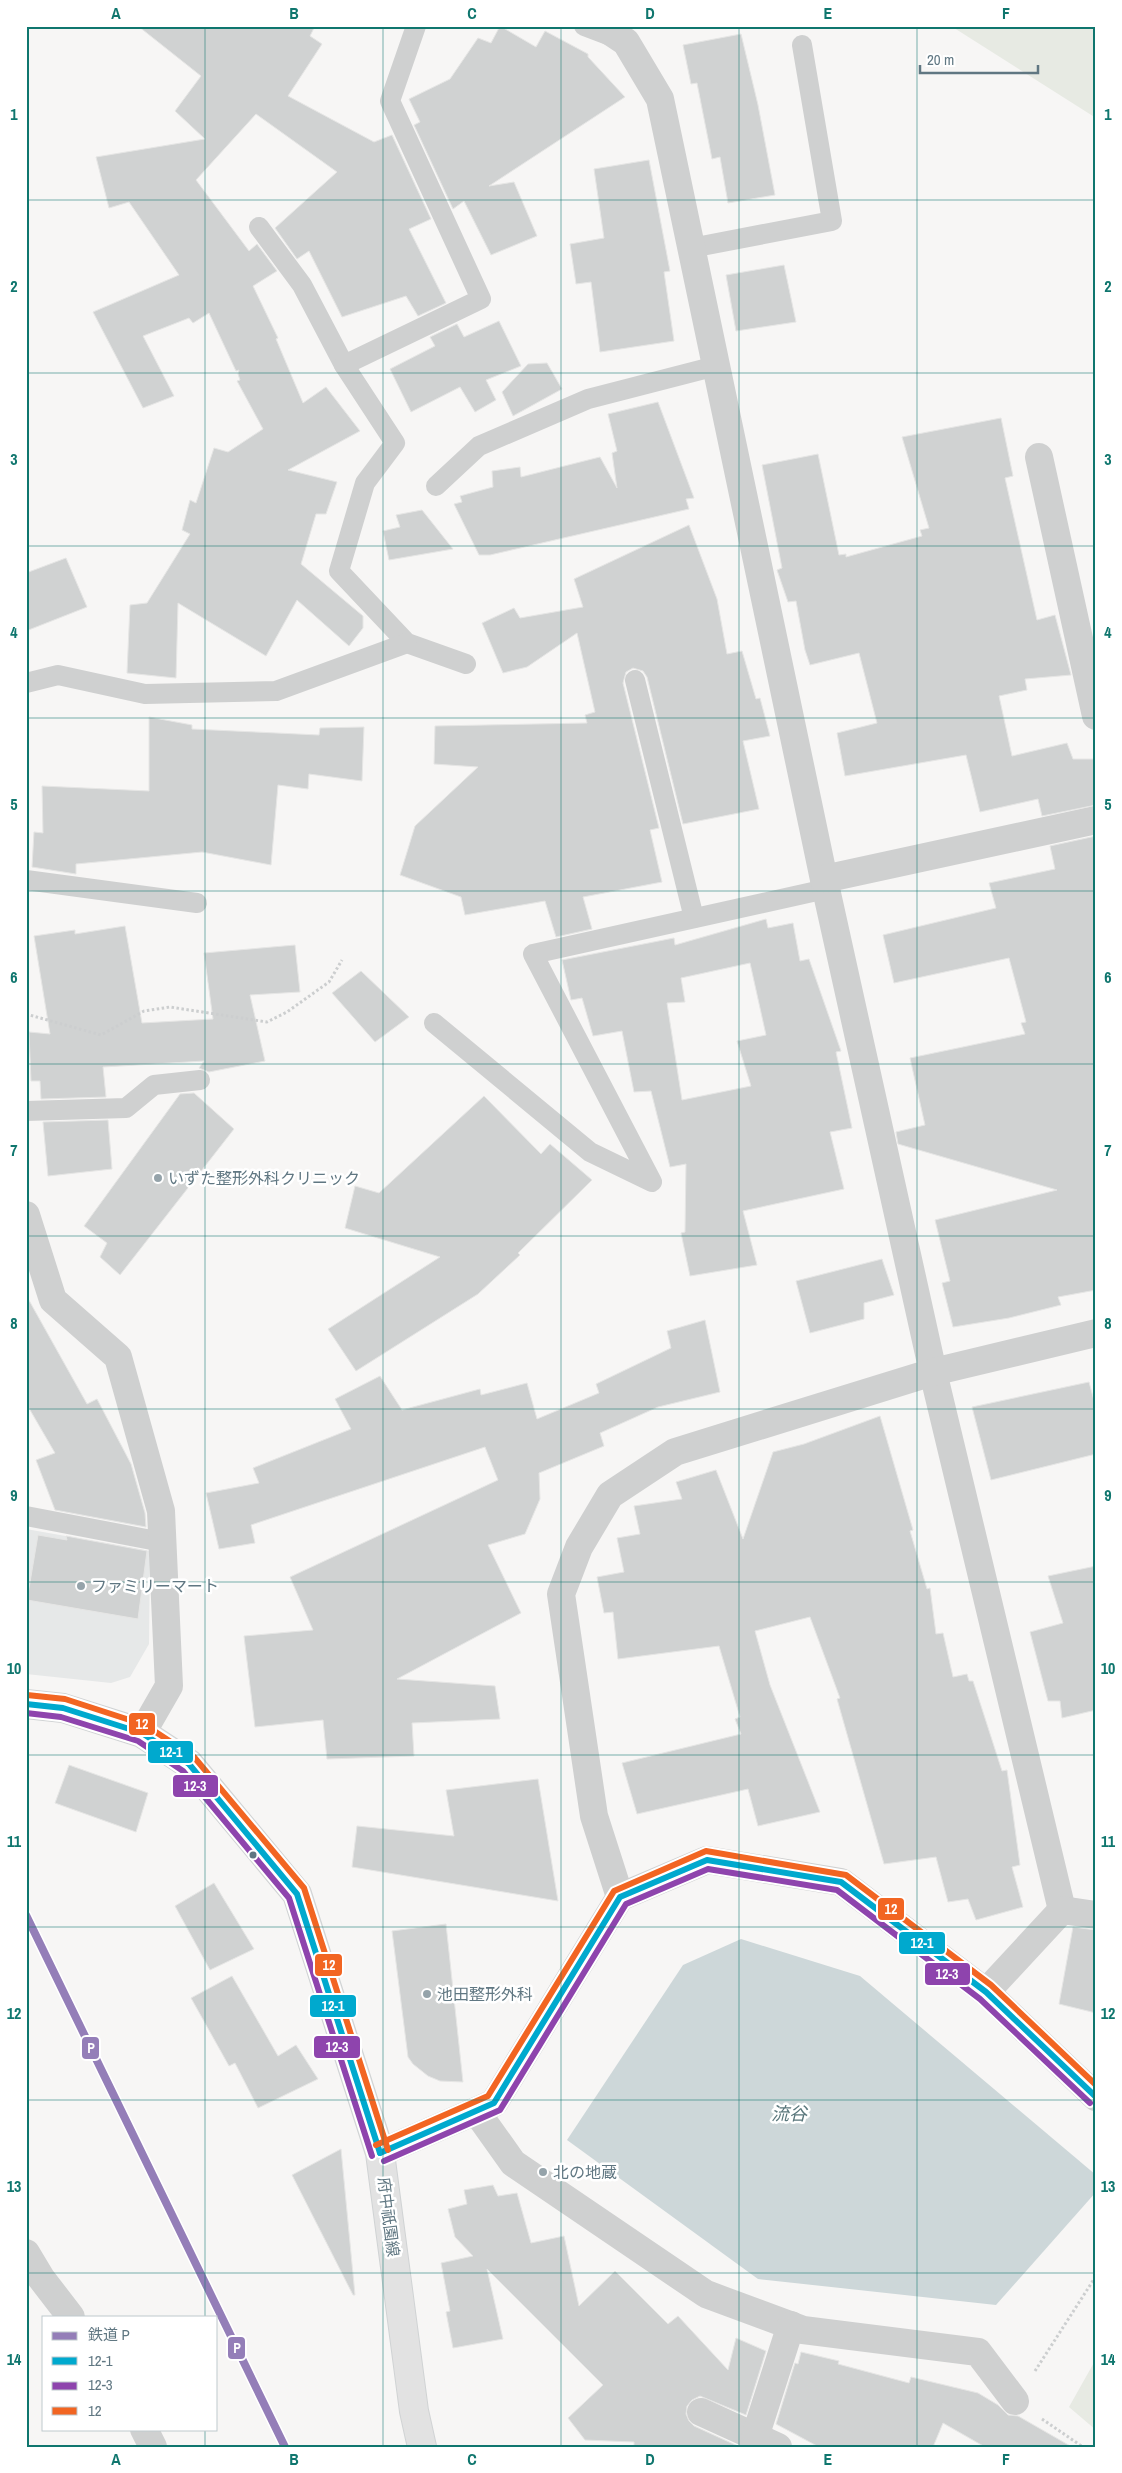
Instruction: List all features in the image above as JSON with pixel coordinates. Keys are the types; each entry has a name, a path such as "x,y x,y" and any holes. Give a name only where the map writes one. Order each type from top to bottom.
{"main road":[{"name":"府中祇園線","path":"26,1704 63,1708 142,1733 188,1764 297,1894 380,2153 414,2411 422,2447"}],"street":[{"path":"602,26 626,42 660,99 825,884 934,1372 1062,1910"},
{"path":"1039,457 1096,716"},
{"path":"825,884 1096,820"},
{"path":"26,1215 53,1300 118,1357 161,1511 169,1686 142,1733"},
{"path":"620,1897 594,1816 561,1594 579,1547 610,1495 675,1452 934,1372 1096,1333"},
{"path":"380,2153 494,2102 620,1897 707,1860 841,1882 986,1992 1096,2097"},
{"path":"1062,1910 1096,1915"},
{"path":"986,1992 1062,1910"},
{"path":"476,2111 513,2163 706,2294 803,2330 978,2352 1015,2401"},
{"path":"26,2253 41,2278 70,2316"},
{"path":"701,2412 767,2442 791,2326"},
{"path":"144,2430 153,2447"}],"lane":[{"path":"344,365 482,299 390,101 416,26"},
{"path":"584,26 626,42"},
{"path":"691,248 832,221 802,45"},
{"path":"259,227 302,285 344,365 395,443 365,483 338,571 407,643 466,664"},
{"path":"436,486 478,446 579,403 716,366"},
{"path":"26,683 58,675 145,694 276,691 407,643"},
{"path":"635,680 694,918"},
{"path":"26,880 197,903"},
{"path":"434,1024 590,1152 652,1182 533,954 694,918 825,884"},
{"path":"26,1111 126,1108 154,1085 200,1080"},
{"path":"26,1516 162,1542"}],"path":[{"path":"26,1014 101,1035 144,1011 170,1007 266,1022 287,1012 329,982 342,960"},
{"path":"1083,2447 1015,2401 1096,2276"}],"shaded area":[{"path":"951,26 1096,26 1096,118"},
{"path":"26,1529 150,1551 149,1644 130,1677 111,1683 26,1674"},
{"path":"1096,2359 1096,2430 1069,2407"}],"water":[{"name":"流谷","path":"741,1939 860,1976 1096,2175 1096,2192 996,2305 758,2279 567,2140 683,1965"}],"building":[{"path":"138,26 315,26 310,36 322,44 288,96 374,142 392,135 431,219 409,229 446,303 418,316 406,296 342,317 309,251 297,259 275,228 337,172 256,114 196,180 249,251 257,244 277,271 253,286 278,338 276,339 303,403 326,387 360,431 288,470 337,482 326,514 316,514 301,564 363,616 363,628 349,646 297,600 266,656 178,603 176,678 127,673 130,605 147,603 190,534 182,530 190,500 196,503 214,448 228,452 263,429 237,381 240,380 239,370 236,371 209,313 193,323 189,318 143,336 174,396 143,408 93,312 179,275 129,202 109,208 96,157 205,139 175,111 201,76"},
{"path":"500,26 536,47 545,31 588,54 588,57 625,97 489,186 514,182 537,236 491,255 464,201 453,209 414,125 420,122 409,99 450,79 478,38 491,43"},
{"path":"741,34 758,105 775,195 728,203 720,157 712,159 697,83 691,84 683,45"},
{"path":"649,160 670,271 664,272 674,341 600,352 591,282 576,284 570,244 604,238 594,169"},
{"path":"784,265 796,322 736,331 726,275"},
{"path":"499,321 521,366 486,380 496,400 475,412 460,387 411,412 390,369 435,346 430,337 457,324 464,337"},
{"path":"547,363 562,389 513,416 502,392 528,364"},
{"path":"658,402 694,498 686,499 689,509 490,555 479,555 454,504 462,502 460,496 493,487 492,471 520,467 521,477 600,457 617,488 612,453 617,451 608,414"},
{"path":"1001,418 1013,476 1005,478 1037,620 1055,615 1071,675 1025,679 1027,690 999,696 1012,756 1067,743 1073,759 1096,759 1096,805 1042,816 1038,799 980,812 966,755 845,776 837,733 877,723 859,653 810,665 805,650 796,601 788,602 777,570 782,568 762,465 818,454 839,555 846,554 846,557 922,536 920,530 929,528 902,437"},
{"path":"422,510 453,549 389,560 383,531 400,527 396,515"},
{"path":"689,525 717,599 727,654 742,651 756,699 760,698 770,736 743,741 759,809 683,824 647,677 643,671 633,668 626,672 623,683 659,828 650,830 662,882 583,897 592,929 556,937 545,901 465,915 461,897 400,875 415,826 478,767 434,764 435,726 587,723 585,715 595,712 577,633 527,667 503,673 482,623 514,608 520,618 583,607 574,579"},
{"path":"66,558 87,607 26,631 26,573"},
{"path":"149,717 192,725 192,729 319,735 320,728 364,727 362,781 309,774 308,789 278,785 271,865 202,852 76,864 76,874 32,867 34,832 43,833 42,786 149,791"},
{"path":"1096,836 1096,1290 1058,1297 1061,1305 1009,1318 953,1327 942,1283 950,1281 935,1220 1057,1190 898,1144 896,1132 925,1125 910,1058 1025,1034 1021,1023 1026,1022 1009,958 894,983 883,935 996,908 989,883 1055,869 1050,846"},
{"path":"766,919 768,928 793,923 800,961 809,959 841,1051 836,1052 852,1128 830,1132 844,1189 743,1211 757,1265 690,1276 681,1233 685,1232 686,1164 670,1167 651,1091 634,1092 622,1031 593,1036 582,998 571,1000 562,960 674,938 675,945","holes":["750,963 766,1035 737,1041 751,1086 682,1100 667,1003 685,1002 681,978"]},
{"path":"125,926 142,1023 213,1019 204,953 295,945 300,992 250,995 265,1061 209,1072 199,1068 204,1061 103,1067 106,1097 41,1099 40,1081 31,1081 29,1032 50,1034 34,936 75,930 75,934"},
{"path":"361,971 409,1017 375,1042 332,993"},
{"name":"いずた整形外科クリニック","path":"194,1093 234,1129 120,1275 100,1257 107,1243 84,1226 180,1094"},
{"path":"484,1096 541,1154 550,1144 592,1180 518,1253 520,1255 478,1294 356,1371 328,1329 440,1257 345,1228 355,1186 379,1193"},
{"path":"108,1120 112,1169 48,1176 43,1122"},
{"path":"882,1259 894,1295 864,1303 864,1319 810,1333 796,1281"},
{"path":"26,1295 87,1404 97,1399 131,1464 145,1513 146,1527 55,1510 36,1460 55,1453 26,1403"},
{"path":"705,1320 720,1392 658,1407 600,1433 604,1446 539,1473 540,1499 525,1534 488,1545 521,1613 397,1679 495,1686 500,1719 412,1723 414,1756 327,1759 323,1720 255,1727 244,1636 313,1630 290,1577 498,1480 485,1447 251,1525 255,1543 219,1549 206,1493 259,1483 253,1468 351,1429 335,1399 380,1376 402,1410 480,1389 481,1395 527,1383 537,1419 599,1393 596,1384 671,1348 667,1331"},
{"path":"1089,1382 1096,1408 1096,1454 991,1480 972,1407"},
{"path":"880,1416 913,1530 910,1531 927,1589 930,1588 936,1634 943,1633 953,1677 967,1674 969,1681 973,1681 1002,1771 1007,1770 1020,1865 1012,1867 1023,1907 976,1920 968,1899 948,1902 936,1857 884,1864 837,1699 840,1698 810,1617 755,1631 770,1685 820,1812 758,1826 748,1789 637,1814 622,1763 741,1734 735,1719 740,1717 719,1646 618,1659 613,1612 604,1613 597,1577 624,1572 617,1538 640,1534 634,1506 682,1499 676,1482 716,1470 743,1539 773,1452 804,1444"},
{"path":"38,1535 67,1540 66,1536 147,1551 138,1619 27,1600"},
{"path":"1096,1566 1096,1710 1062,1718 1060,1701 1048,1701 1030,1632 1063,1623 1048,1576"},
{"path":"69,1765 148,1793 136,1832 55,1803"},
{"path":"538,1779 558,1901 352,1867 357,1826 454,1836 446,1790"},
{"path":"214,1883 254,1949 210,1970 175,1906"},
{"name":"池田整形外科","path":"446,1924 463,2082 440,2081 428,2076 413,2064 408,2057 392,1931"},
{"path":"1073,1927 1096,1930 1096,2013 1059,2004"},
{"path":"232,1976 278,2056 296,2045 318,2079 258,2108 235,2063 229,2066 191,1998"},
{"path":"341,2149 355,2295 353,2295 292,2175"},
{"path":"493,2185 498,2196 517,2193 531,2243 564,2236 579,2306 615,2271 668,2324 678,2316 728,2370 736,2338 766,2351 746,2415 700,2396 692,2400 687,2406 686,2414 694,2426 740,2447 634,2447 634,2442 585,2440 568,2418 603,2385 487,2269 503,2339 453,2348 446,2312 450,2311 441,2263 473,2256 455,2237 448,2209 467,2204 464,2190"},
{"path":"801,2352 839,2361 838,2364 909,2383 911,2377 978,2393 998,2405 1008,2415 1018,2416 1072,2447 985,2447 943,2423 933,2447 819,2447 776,2424 795,2363 798,2364"}],"rail line":[{"name":"P","path":"26,1915 285,2447"}],"transit line":[{"name":"12","path":"27,1695 65,1699 145,1725 194,1757 304,1888 388,2150"},
{"name":"12-1","path":"26,1704 63,1708 142,1733 189,1764 297,1894 380,2153"},
{"name":"12-3","path":"26,1713 61,1717 138,1741 183,1771 289,1898 372,2156"},
{"name":"12","path":"376,2145 488,2096 614,1891 706,1851 846,1875 991,1985 1096,2085"},
{"name":"12-1","path":"380,2153 494,2103 620,1897 707,1860 841,1882 986,1992 1096,2097"},
{"name":"12-3","path":"384,2161 500,2110 626,1904 708,1869 837,1890 980,1999 1090,2103"}],"place":[{"name":"いずた整形外科クリニック","path":"158,1178"},
{"name":"ファミリーマート","path":"81,1586"},
{"name":"池田整形外科","path":"427,1994"},
{"name":"北の地蔵","path":"543,2172"}]}
